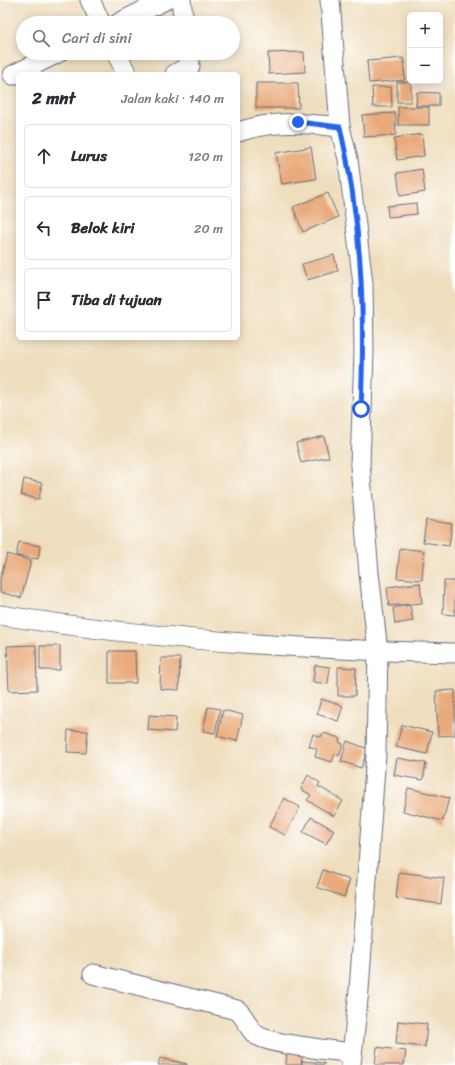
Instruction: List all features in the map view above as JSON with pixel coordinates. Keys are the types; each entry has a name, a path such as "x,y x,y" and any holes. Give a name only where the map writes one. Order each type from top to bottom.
{"street":[{"path":"90,0 98,16"},
{"path":"133,16 165,0"},
{"path":"181,0 183,16"},
{"path":"93,974 237,1010 243,1015 256,1035 272,1041 352,1059 360,983 376,754 378,651 369,573 360,465 364,353 363,284 348,159 340,127 330,0"},
{"path":"19,72 44,60"},
{"path":"120,60 126,72"},
{"path":"179,72 190,66 190,60"},
{"path":"240,132 274,124 298,122 340,127"},
{"path":"0,615 115,632 193,640 378,651 455,653"}],"building":[{"path":"304,52 305,72 269,74 268,53"},
{"path":"403,58 405,80 369,83 367,61"},
{"path":"397,82 407,82 407,84 411,84 411,102 397,102"},
{"path":"256,83 298,83 299,108 256,108"},
{"path":"372,87 391,87 392,107 373,107"},
{"path":"417,92 439,93 439,106 416,106"},
{"path":"398,107 429,107 429,125 398,125"},
{"path":"395,113 396,135 364,137 362,115"},
{"path":"422,134 424,156 397,160 394,138"},
{"path":"311,147 316,179 282,184 276,153"},
{"path":"422,169 425,192 400,196 397,173"},
{"path":"328,193 338,217 303,232 293,207"},
{"path":"416,203 417,214 388,217 387,206"},
{"path":"334,255 338,271 307,280 302,264"},
{"path":"324,436 329,457 301,463 296,443"},
{"path":"24,479 42,483 39,499 21,495"},
{"path":"426,520 452,524 449,546 423,542"},
{"path":"19,542 40,546 38,559 16,556"},
{"path":"400,548 424,551 422,580 397,578"},
{"path":"7,554 31,561 21,598 0,592 0,579"},
{"path":"444,581 455,581 455,615 443,614"},
{"path":"420,583 422,603 389,606 387,587"},
{"path":"410,605 413,621 395,624 393,608"},
{"path":"36,645 37,690 9,691 7,646"},
{"path":"40,646 60,646 60,670 40,670"},
{"path":"109,651 135,651 136,683 109,683"},
{"path":"161,658 180,658 179,690 160,689"},
{"path":"315,665 330,667 328,684 313,682"},
{"path":"338,667 356,668 355,696 338,696"},
{"path":"455,690 455,735 438,736 436,691"},
{"path":"321,699 343,706 338,721 317,714"},
{"path":"208,707 220,709 215,733 203,731"},
{"path":"223,710 243,715 237,741 217,736"},
{"path":"149,715 176,717 175,732 148,730"},
{"path":"402,725 432,732 427,754 396,747"},
{"path":"68,730 88,731 86,753 67,752"},
{"path":"323,733 340,738 339,742 343,744 339,756 335,754 332,762 315,757 317,749 309,746 313,734 321,737"},
{"path":"347,741 368,749 361,768 341,761"},
{"path":"397,758 426,763 423,780 394,775"},
{"path":"308,775 320,783 318,786 343,801 334,816 307,800 311,795 301,789"},
{"path":"408,788 449,798 443,821 403,811"},
{"path":"284,798 300,807 285,835 269,827"},
{"path":"311,817 334,830 326,844 303,832"},
{"path":"323,870 350,880 344,897 317,887"},
{"path":"399,872 444,878 441,904 396,898"},
{"path":"398,1021 427,1024 425,1047 396,1044"},
{"path":"377,1047 406,1051 404,1065 375,1065"},
{"path":"287,1050 303,1052 301,1065 286,1065"},
{"path":"160,1058 187,1064 187,1065 158,1065"},
{"path":"302,1061 324,1063 324,1065 302,1065"}],"route":[{"path":"298,122 340,127 348,159 363,284 364,353 361,409"}]}
